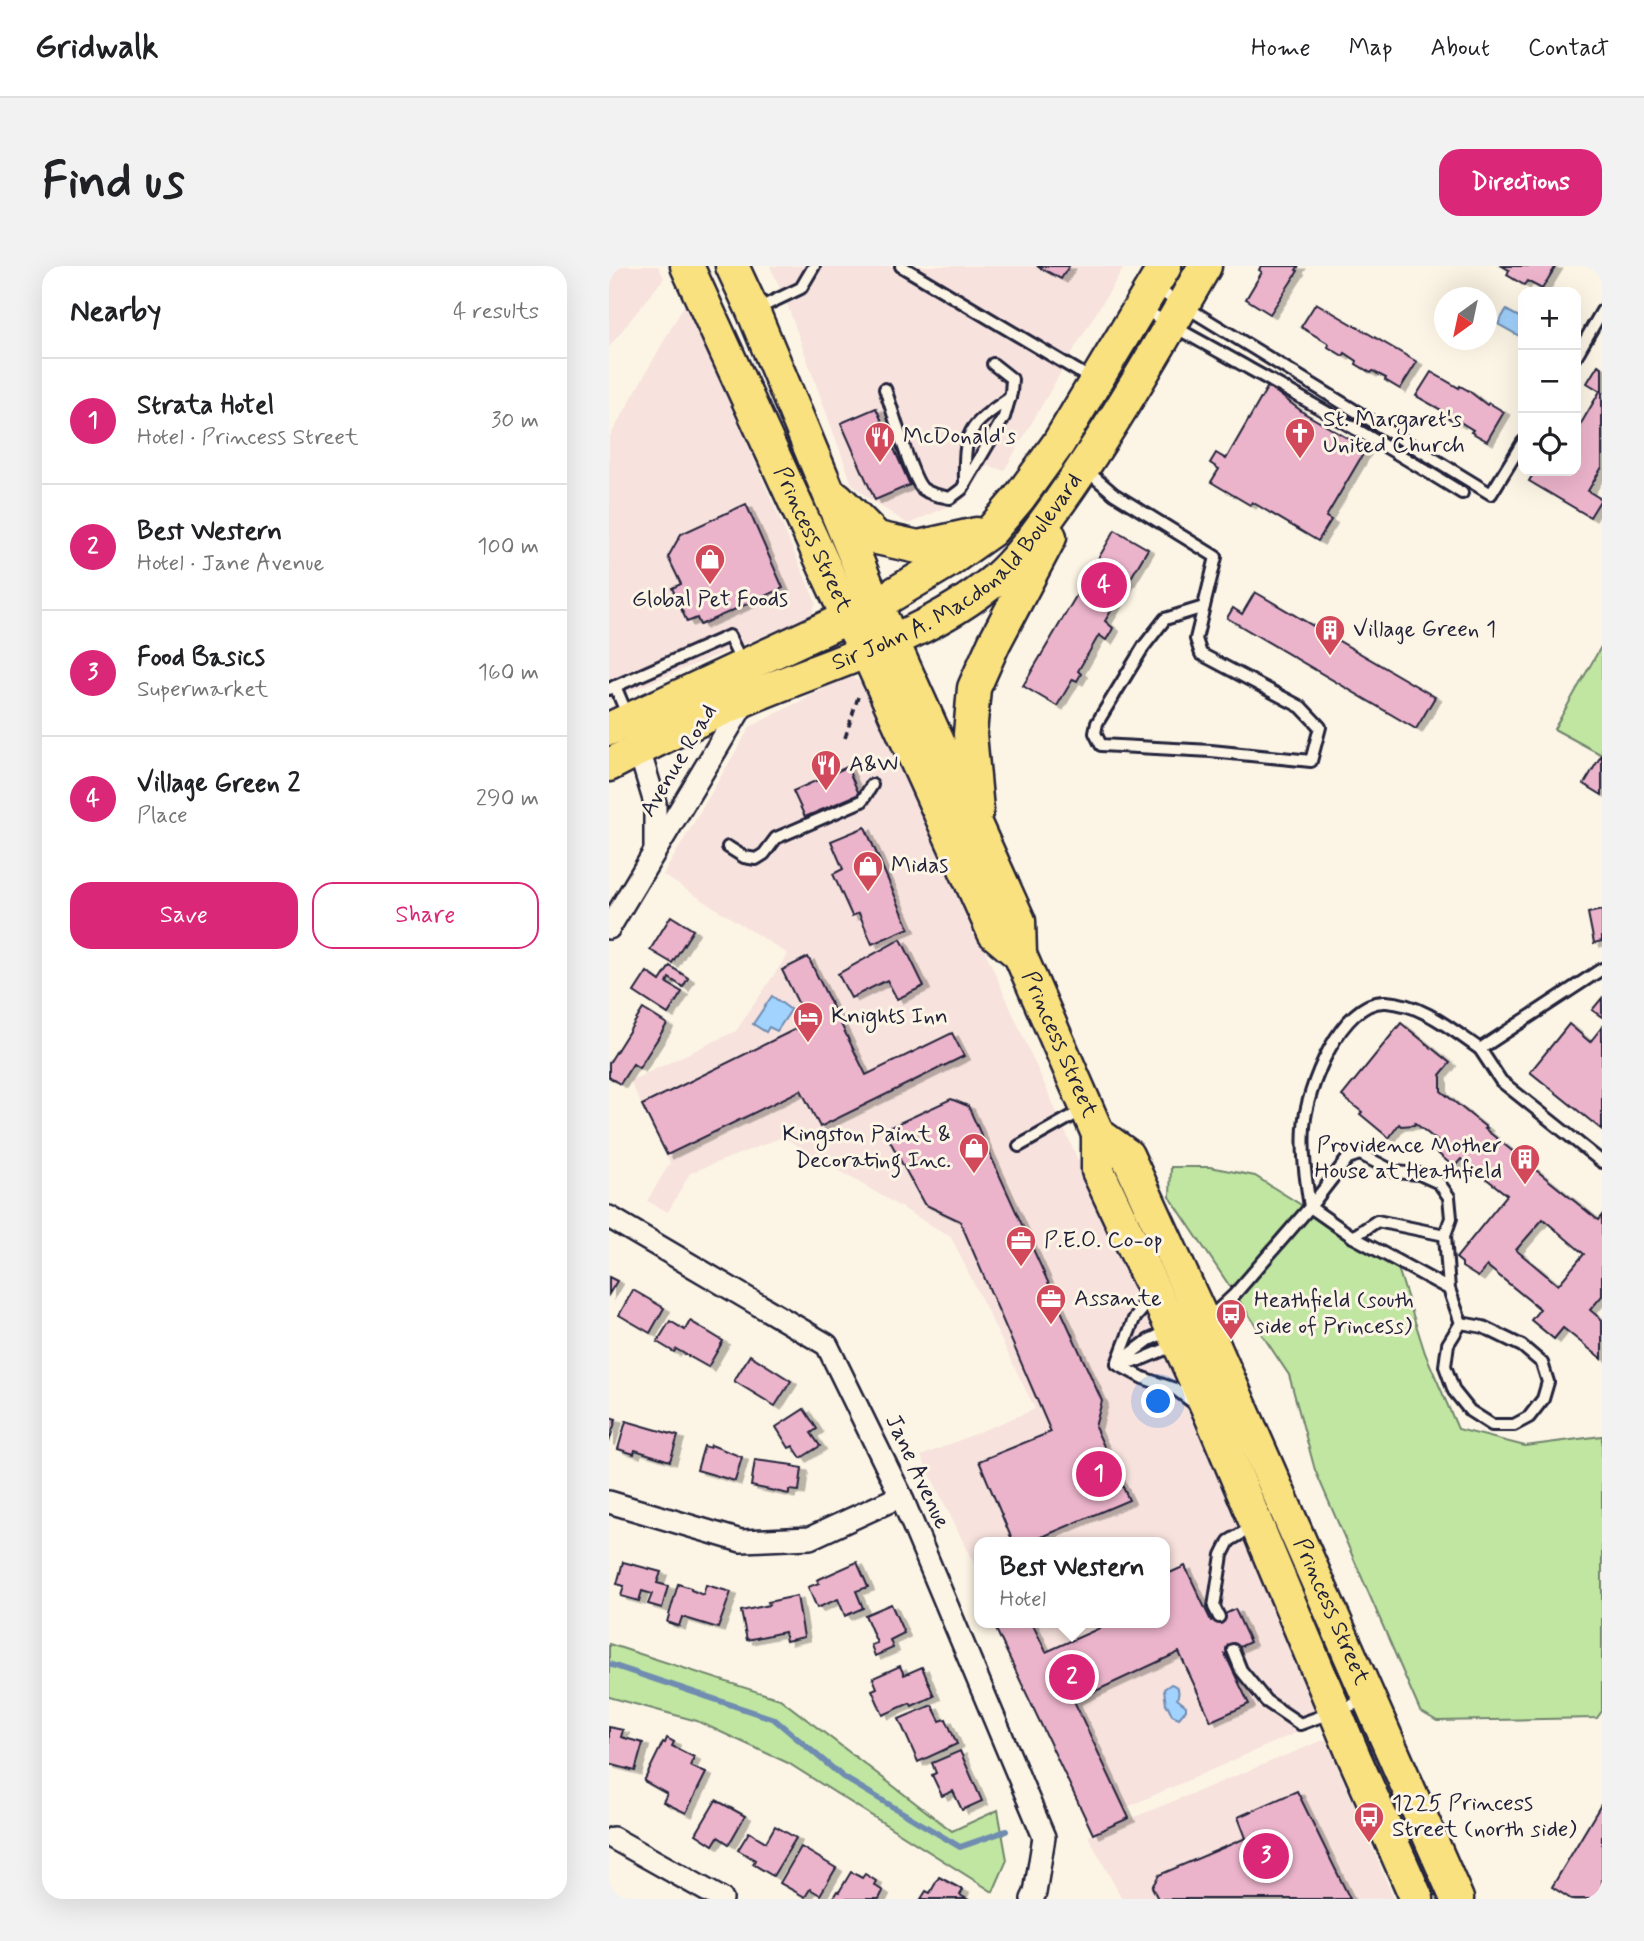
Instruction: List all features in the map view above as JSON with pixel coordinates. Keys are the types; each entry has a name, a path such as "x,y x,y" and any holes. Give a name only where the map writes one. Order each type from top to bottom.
{"main road":[{"name":"Princess Street","path":"687,266 848,618 880,646 980,836 1019,921 1020,955 1091,1121 1098,1171 1147,1274 1189,1329 1369,1699 1457,1899"},
{"name":"Princess Street","path":"732,266 877,604 880,646 994,933 1020,955"},
{"name":"Sir John A. Macdonald Boulevard","path":"626,732 747,698 880,646 947,614 996,578 1028,545 1089,462 1205,266"},
{"name":"Sir John A. Macdonald Boulevard","path":"609,765 626,732 744,665 877,604 992,531 1058,444 1152,287"},
{"path":"980,836 971,734 974,688 994,643 1089,462"},
{"path":"825,486 877,538 918,547 992,531"},
{"name":"Princess Street","path":"1091,1121 1127,1155 1189,1329 1212,1418 1335,1712 1417,1899"}],"street":[{"name":"Avenue Road","path":"609,928 747,698"},
{"name":"Avenue Road","path":"626,732 655,803 655,850"},
{"name":"Jane Avenue","path":"609,1217 827,1345 901,1496 1044,1837 1032,1899"},
{"path":"609,1502 741,1541 810,1538 901,1496"},
{"path":"613,1838 722,1899"}],"lane":[{"path":"753,311 801,288 814,266"},
{"path":"901,266 1096,382"},
{"path":"1152,287 1176,315 1260,374 1462,493"},
{"path":"1152,287 1176,315 1491,494 1518,450"},
{"path":"1579,350 1602,311"},
{"path":"885,389 914,475 921,488 935,496 950,498 962,489 1004,417 1012,379 993,364"},
{"path":"965,484 964,448 972,428 983,416 1010,398"},
{"path":"1089,462 1114,494 1216,557 1205,607 1196,639 1201,654 1301,707 1320,727 1311,761 1210,751 1101,745 1095,733 1097,723 1158,628 1165,619 1205,607"},
{"path":"626,732 612,687 729,636 744,665"},
{"path":"728,847 744,857 757,859 764,855 776,838 862,801 872,785"},
{"path":"1480,1049 1602,969"},
{"path":"1449,1289 1353,1237 1310,1207 1305,1172 1304,1126 1309,1095 1325,1057 1344,1025 1362,1008 1383,1002 1409,1006 1442,1022 1480,1049 1501,1081 1602,1162"},
{"path":"1019,1146 1091,1121"},
{"path":"1117,1364 1149,1340 1162,1334 1189,1329 1234,1295 1310,1207 1348,1158 1360,1154 1395,1172 1419,1174 1439,1183 1449,1197 1451,1218 1444,1235 1449,1289 1461,1323"},
{"path":"1353,1237 1377,1221 1444,1235"},
{"path":"1117,1364 1134,1319 1141,1311 1147,1274"},
{"path":"1461,1323 1483,1327 1522,1346 1542,1363 1548,1382 1543,1399 1529,1417 1514,1425 1492,1425 1470,1411 1454,1391 1445,1366 1448,1344 1461,1323"},
{"path":"1117,1364 1143,1378 1175,1389 1212,1418"},
{"path":"1219,1617 1214,1606 1222,1555 1229,1541 1256,1524"},
{"path":"1233,1650 1241,1670 1266,1701 1300,1724 1369,1699"}],"path":[{"path":"845,738 858,697"}],"shaded area":[{"path":"609,266 658,266 664,278 609,347"},
{"path":"770,266 1125,266 1004,471 988,465 965,499 908,524 852,484 787,304"},
{"path":"686,302 816,603 811,616 609,700 609,438"},
{"path":"849,676 867,686 1327,1719 1100,1819 1005,1628 1170,1628 1170,1537 974,1537 974,1564 921,1456 1035,1409 951,1237 783,1137 690,1173 668,1212 647,1201 670,1163 630,1081 736,1031 788,954 663,875 750,727"},
{"path":"1326,1739 1394,1899 1122,1899 1088,1836"}],"green space":[{"path":"1602,645 1602,755 1554,729"},
{"path":"1171,1167 1210,1167 1255,1176 1397,1265 1425,1353 1458,1429 1525,1446 1602,1436 1602,1711 1597,1718 1437,1721 1420,1711 1315,1470 1289,1375 1170,1197"},
{"path":"609,1644 780,1699 952,1831 998,1810 1007,1860 993,1892 788,1763 697,1721 609,1697"}],"water":[{"path":"1506,310 1518,316 1518,335 1498,324"},
{"path":"772,996 791,1010 777,1031 769,1027 766,1032 753,1024"},
{"path":"1171,1684 1178,1690 1177,1699 1186,1706 1179,1718 1172,1715 1166,1705 1164,1689"}],"building":[{"path":"1037,266 1069,266 1061,279"},
{"path":"1261,266 1299,266 1270,314 1246,299 1262,272 1259,270"},
{"path":"1502,266 1556,266 1543,287 1527,281 1524,285 1507,275 1509,270"},
{"path":"1316,303 1417,362 1400,389 1385,380 1386,378 1356,364 1357,361 1345,353 1343,356 1328,347 1329,344 1301,327"},
{"path":"1598,365 1602,367 1602,467 1588,491 1601,499 1590,517 1529,481 1532,476 1581,476 1581,423 1600,391 1587,383"},
{"path":"1431,372 1504,412 1487,441 1416,396"},
{"name":"St. Margaret's United Church","path":"1268,386 1304,413 1366,449 1326,517 1331,520 1318,541 1252,502 1250,505 1211,482 1219,469 1210,463 1216,453 1226,459"},
{"name":"McDonald's","path":"876,408 910,485 875,500 841,423"},
{"path":"746,504 783,588 700,625 697,618 687,622 672,588 681,584 668,557 681,534"},
{"path":"1115,530 1148,549 1105,621 1113,628 1111,632 1106,640 1099,635 1078,671 1081,674 1077,681 1073,679 1057,706 1023,686"},
{"name":"Village Green 1","path":"1255,592 1435,697 1416,729 1227,618 1233,608 1242,614"},
{"path":"1602,754 1602,795 1584,784"},
{"name":"A&W","path":"847,767 859,794 805,817 793,791"},
{"name":"Midas","path":"865,827 909,928 872,944 859,913 852,916 833,874 843,869 831,841"},
{"path":"1602,910 1602,941 1594,943 1588,913"},
{"path":"671,916 693,930 672,963 650,950"},
{"path":"901,939 924,986 897,999 887,980 851,998 838,974"},
{"name":"Knights Inn","path":"808,957 866,1075 952,1033 964,1056 820,1127 801,1090 667,1155 642,1105 808,1023 782,970"},
{"path":"670,966 688,978 683,987 669,978 667,983 682,992 668,1014 634,992 647,972 660,981"},
{"path":"1602,998 1602,1017 1592,1010"},
{"path":"643,1009 667,1024 639,1068 633,1064 620,1084 609,1077 609,1063"},
{"name":"Providence Mother House at Heathfield","path":"1401,1023 1450,1063 1440,1075 1441,1091 1598,1220 1602,1215 1602,1296 1590,1310 1602,1320 1602,1359 1563,1328 1554,1339 1531,1320 1540,1309 1487,1266 1478,1277 1462,1267 1462,1263 1456,1258 1507,1195 1461,1159 1454,1167 1435,1151 1441,1144 1415,1123 1401,1126 1399,1124 1389,1138 1342,1096","holes":["1543,1219 1584,1254 1558,1285 1516,1250"]},
{"name":"Providence Mother House at Heathfield","path":"1569,1024 1590,1042 1602,1027 1602,1130 1530,1072"},
{"path":"951,1099 968,1106 1102,1401 1095,1427 1129,1500 1042,1537 1011,1537 979,1461 1051,1432 960,1221 924,1204 884,1130"},
{"path":"609,1277 617,1281 609,1294"},
{"path":"633,1290 664,1308 650,1333 619,1315"},
{"path":"670,1321 685,1330 690,1321 723,1341 708,1367 657,1342"},
{"path":"750,1355 791,1381 775,1406 734,1381"},
{"path":"804,1409 817,1429 811,1433 820,1446 801,1458 793,1446 789,1448 776,1427"},
{"path":"609,1417 616,1419 609,1442"},
{"path":"626,1421 678,1436 670,1461 635,1450 634,1454 618,1449"},
{"path":"711,1445 742,1457 735,1481 697,1470 704,1446 710,1448"},
{"path":"755,1460 802,1468 799,1491 789,1490 789,1494 751,1486"},
{"path":"623,1562 661,1572 657,1583 668,1586 662,1608 648,1604 652,1594 642,1591 639,1601 621,1596 624,1586 617,1584"},
{"path":"857,1562 868,1587 856,1591 863,1608 845,1616 838,1599 817,1608 808,1587 819,1583 817,1580"},
{"path":"1185,1566 1211,1621 1235,1609 1250,1642 1225,1654 1249,1704 1211,1721 1179,1652 1074,1701 1129,1818 1093,1834 995,1628 1034,1628 1046,1652 1100,1628 1170,1628 1170,1573"},
{"path":"678,1584 703,1595 706,1585 731,1592 718,1628 682,1617 679,1626 667,1622"},
{"path":"797,1596 804,1637 786,1641 784,1632 747,1640 741,1611"},
{"path":"891,1604 904,1633 890,1640 893,1648 875,1656 871,1645 877,1643 865,1615"},
{"path":"900,1666 904,1675 922,1667 934,1696 883,1715 872,1690 877,1688 873,1678"},
{"path":"932,1705 940,1721 946,1719 957,1744 918,1762 899,1719"},
{"path":"609,1727 623,1730 621,1737 643,1743 635,1771 609,1764"},
{"path":"667,1738 674,1742 672,1746 694,1757 690,1766 706,1773 686,1813 663,1802 667,1794 644,1781"},
{"path":"960,1751 982,1801 962,1810 953,1791 942,1796 932,1775 936,1773 932,1763"},
{"path":"1297,1791 1350,1899 1158,1899 1152,1887 1159,1875 1246,1838 1238,1817"},
{"path":"716,1800 745,1816 729,1844 718,1837 713,1845 696,1834"},
{"path":"1602,1803 1602,1899 1571,1899 1552,1887"},
{"path":"775,1826 796,1838 773,1876 753,1864 755,1860 738,1850 749,1832 766,1842"},
{"path":"801,1847 836,1868 820,1895 810,1889 805,1897 780,1883"},
{"path":"851,1872 862,1878 865,1874 876,1881 874,1885 883,1891 879,1899 832,1899"},
{"path":"939,1877 963,1890 960,1895 967,1899 921,1899 926,1891 930,1893"}],"waterway":[{"path":"609,1664 774,1719 843,1777 960,1847 1006,1831"}],"place":[{"name":"St. Margaret's United Church","path":"1300,460"},
{"name":"McDonald's","path":"880,464"},
{"name":"Village Green 2","path":"1104,585"},
{"name":"Global Pet Foods","path":"710,586"},
{"name":"Village Green 1","path":"1330,657"},
{"name":"A&W","path":"826,792"},
{"name":"Midas","path":"868,893"},
{"name":"Knights Inn","path":"808,1044"},
{"name":"Kingston Paint & Decorating Inc.","path":"974,1175"},
{"name":"Providence Mother House at Heathfield","path":"1525,1186"},
{"name":"P.E.O. Co-op","path":"1021,1268"},
{"name":"Assante","path":"1051,1326"},
{"name":"Heathfield (south side of Princess)","path":"1231,1341"},
{"name":"Strata Hotel","path":"1099,1474"},
{"name":"Best Western","path":"1072,1677"},
{"name":"1225 Princess Street (north side)","path":"1369,1844"},
{"name":"Food Basics","path":"1266,1856"}]}
